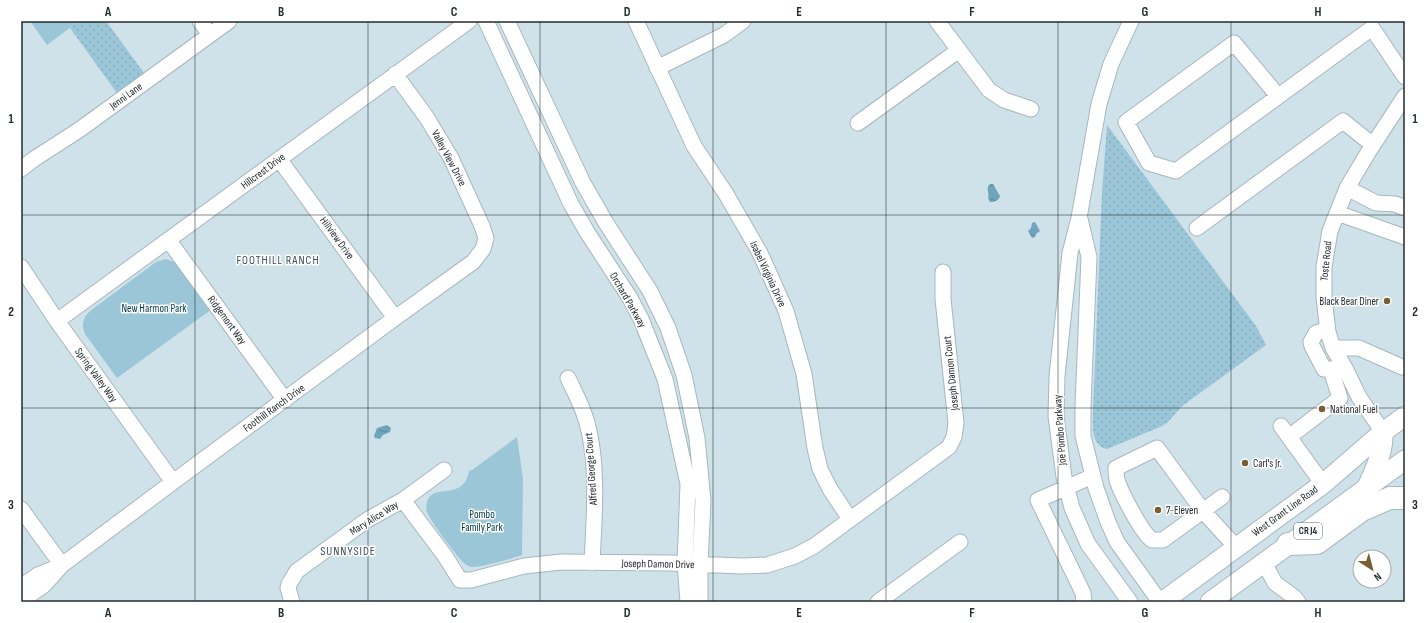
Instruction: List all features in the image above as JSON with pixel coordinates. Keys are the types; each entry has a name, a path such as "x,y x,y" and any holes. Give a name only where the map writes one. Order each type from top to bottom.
{"highway":[{"path":"1288,544 1317,543 1362,510 1390,498 1405,498"}],"main road":[{"name":"West Grant Line Road","path":"1161,602 1323,484 1383,432 1405,416"},
{"path":"1367,488 1379,458 1383,443 1383,432"},
{"name":"CR J4","path":"1210,602 1405,460"}],"street":[{"path":"200,21 210,35"},
{"name":"Jenni Lane","path":"21,169 34,158 79,130 229,21"},
{"name":"Hillcrest Drive","path":"58,321 468,21"},
{"name":"Orchard Parkway","path":"486,21 571,204 587,232 634,305 665,379 688,484 693,565 700,602"},
{"name":"Orchard Parkway","path":"507,21 583,183 606,223 650,290 670,335 684,375 697,438 703,501 688,602"},
{"name":"Isabel Virginia Drive","path":"636,21 694,146 726,194 760,253 786,312 804,374 815,448 820,469 830,489 850,519"},
{"path":"657,68 724,35 743,21"},
{"path":"937,21 989,90 1004,100 1031,109"},
{"name":"Joe Pombo Parkway","path":"1130,602 1088,544 1072,508 1064,477 1056,416 1057,376 1070,253 1079,218 1099,104 1111,64 1131,21"},
{"path":"1278,96 1234,43 1126,122 1149,163 1176,171 1372,28 1405,77"},
{"path":"858,123 959,50"},
{"name":"Valley View Drive","path":"395,74 427,118 451,158 482,226 486,238 484,249"},
{"name":"Toste Road","path":"1383,432 1338,369 1328,332 1324,297 1324,267 1330,231 1347,188 1373,144 1405,96"},
{"path":"1197,228 1343,121 1373,144"},
{"name":"Hillview Drive","path":"279,159 395,318"},
{"path":"1347,188 1376,203 1395,204 1405,208"},
{"path":"1337,213 1405,237"},
{"name":"Joe Pombo Parkway","path":"1079,218 1089,257 1083,406 1084,436 1096,488 1117,542 1161,602"},
{"name":"Ridgemont Way","path":"169,241 285,400"},
{"name":"Foothill Ranch Drive","path":"21,601 44,585 62,565 395,318 473,262 484,249"},
{"name":"Spring Valley Way","path":"21,267 173,482"},
{"name":"Joseph Damon Court","path":"927,463 949,447 954,437 956,423 943,299 943,272"},
{"path":"1323,484 1285,432 1340,398 1338,369 1324,369 1321,366 1311,342 1316,333 1322,331 1328,332"},
{"path":"1333,348 1359,348 1402,367"},
{"name":"Alfred George Court","path":"568,378 579,400 588,424 592,451 595,495 592,563"},
{"path":"1222,497 1203,511 1163,540 1152,540 1144,533 1120,489 1116,478 1116,468 1157,448 1203,511 1236,547"},
{"name":"Joseph Damon Drive","path":"403,500 445,556 460,580 471,580 524,566 560,562 742,566 767,565 795,556 814,546 927,463"},
{"name":"Mary Alice Way","path":"292,602 288,584 297,571 367,520 403,500 444,470"},
{"path":"1084,602 1083,594 1038,500 1066,486 1093,476"},
{"path":"21,509 62,565"},
{"path":"878,602 960,542"},
{"path":"1264,563 1275,583 1296,599"},
{"name":"Foothill Ranch Drive","path":"21,587 38,574 62,565"}],"green space":[{"path":"30,21 79,21 47,45"},
{"path":"79,21 106,21 144,73 117,93 70,28"},
{"path":"1107,125 1256,326 1266,345 1182,406 1168,422 1160,427 1107,449 1102,447 1095,439 1093,421 1102,192"},
{"name":"New Harmon Park","path":"166,259 177,263 212,309 117,378 85,334 83,327 84,319 90,311 156,262"},
{"name":"Pombo Family Park","path":"517,437 523,479 522,555 488,565 471,567 460,559 438,530 427,512 427,503 430,497 435,493 461,486 466,481 469,471"}],"water":[{"path":"990,184 993,184 1000,196 999,199 994,202 990,202 988,198 988,189"},
{"path":"1035,222 1040,231 1035,237 1032,238 1028,231 1031,228 1032,223"},
{"path":"387,425 391,428 390,432 383,435 380,439 375,438 374,436 377,428"}],"place":[{"name":"Black Bear Diner","path":"1387,301"},
{"name":"National Fuel","path":"1322,409"},
{"name":"Carl's Jr.","path":"1245,463"},
{"name":"7-Eleven","path":"1158,510"}],"district":[{"name":"FOOTHILL RANCH","path":"278,260"},
{"name":"SUNNYSIDE","path":"348,551"}]}
